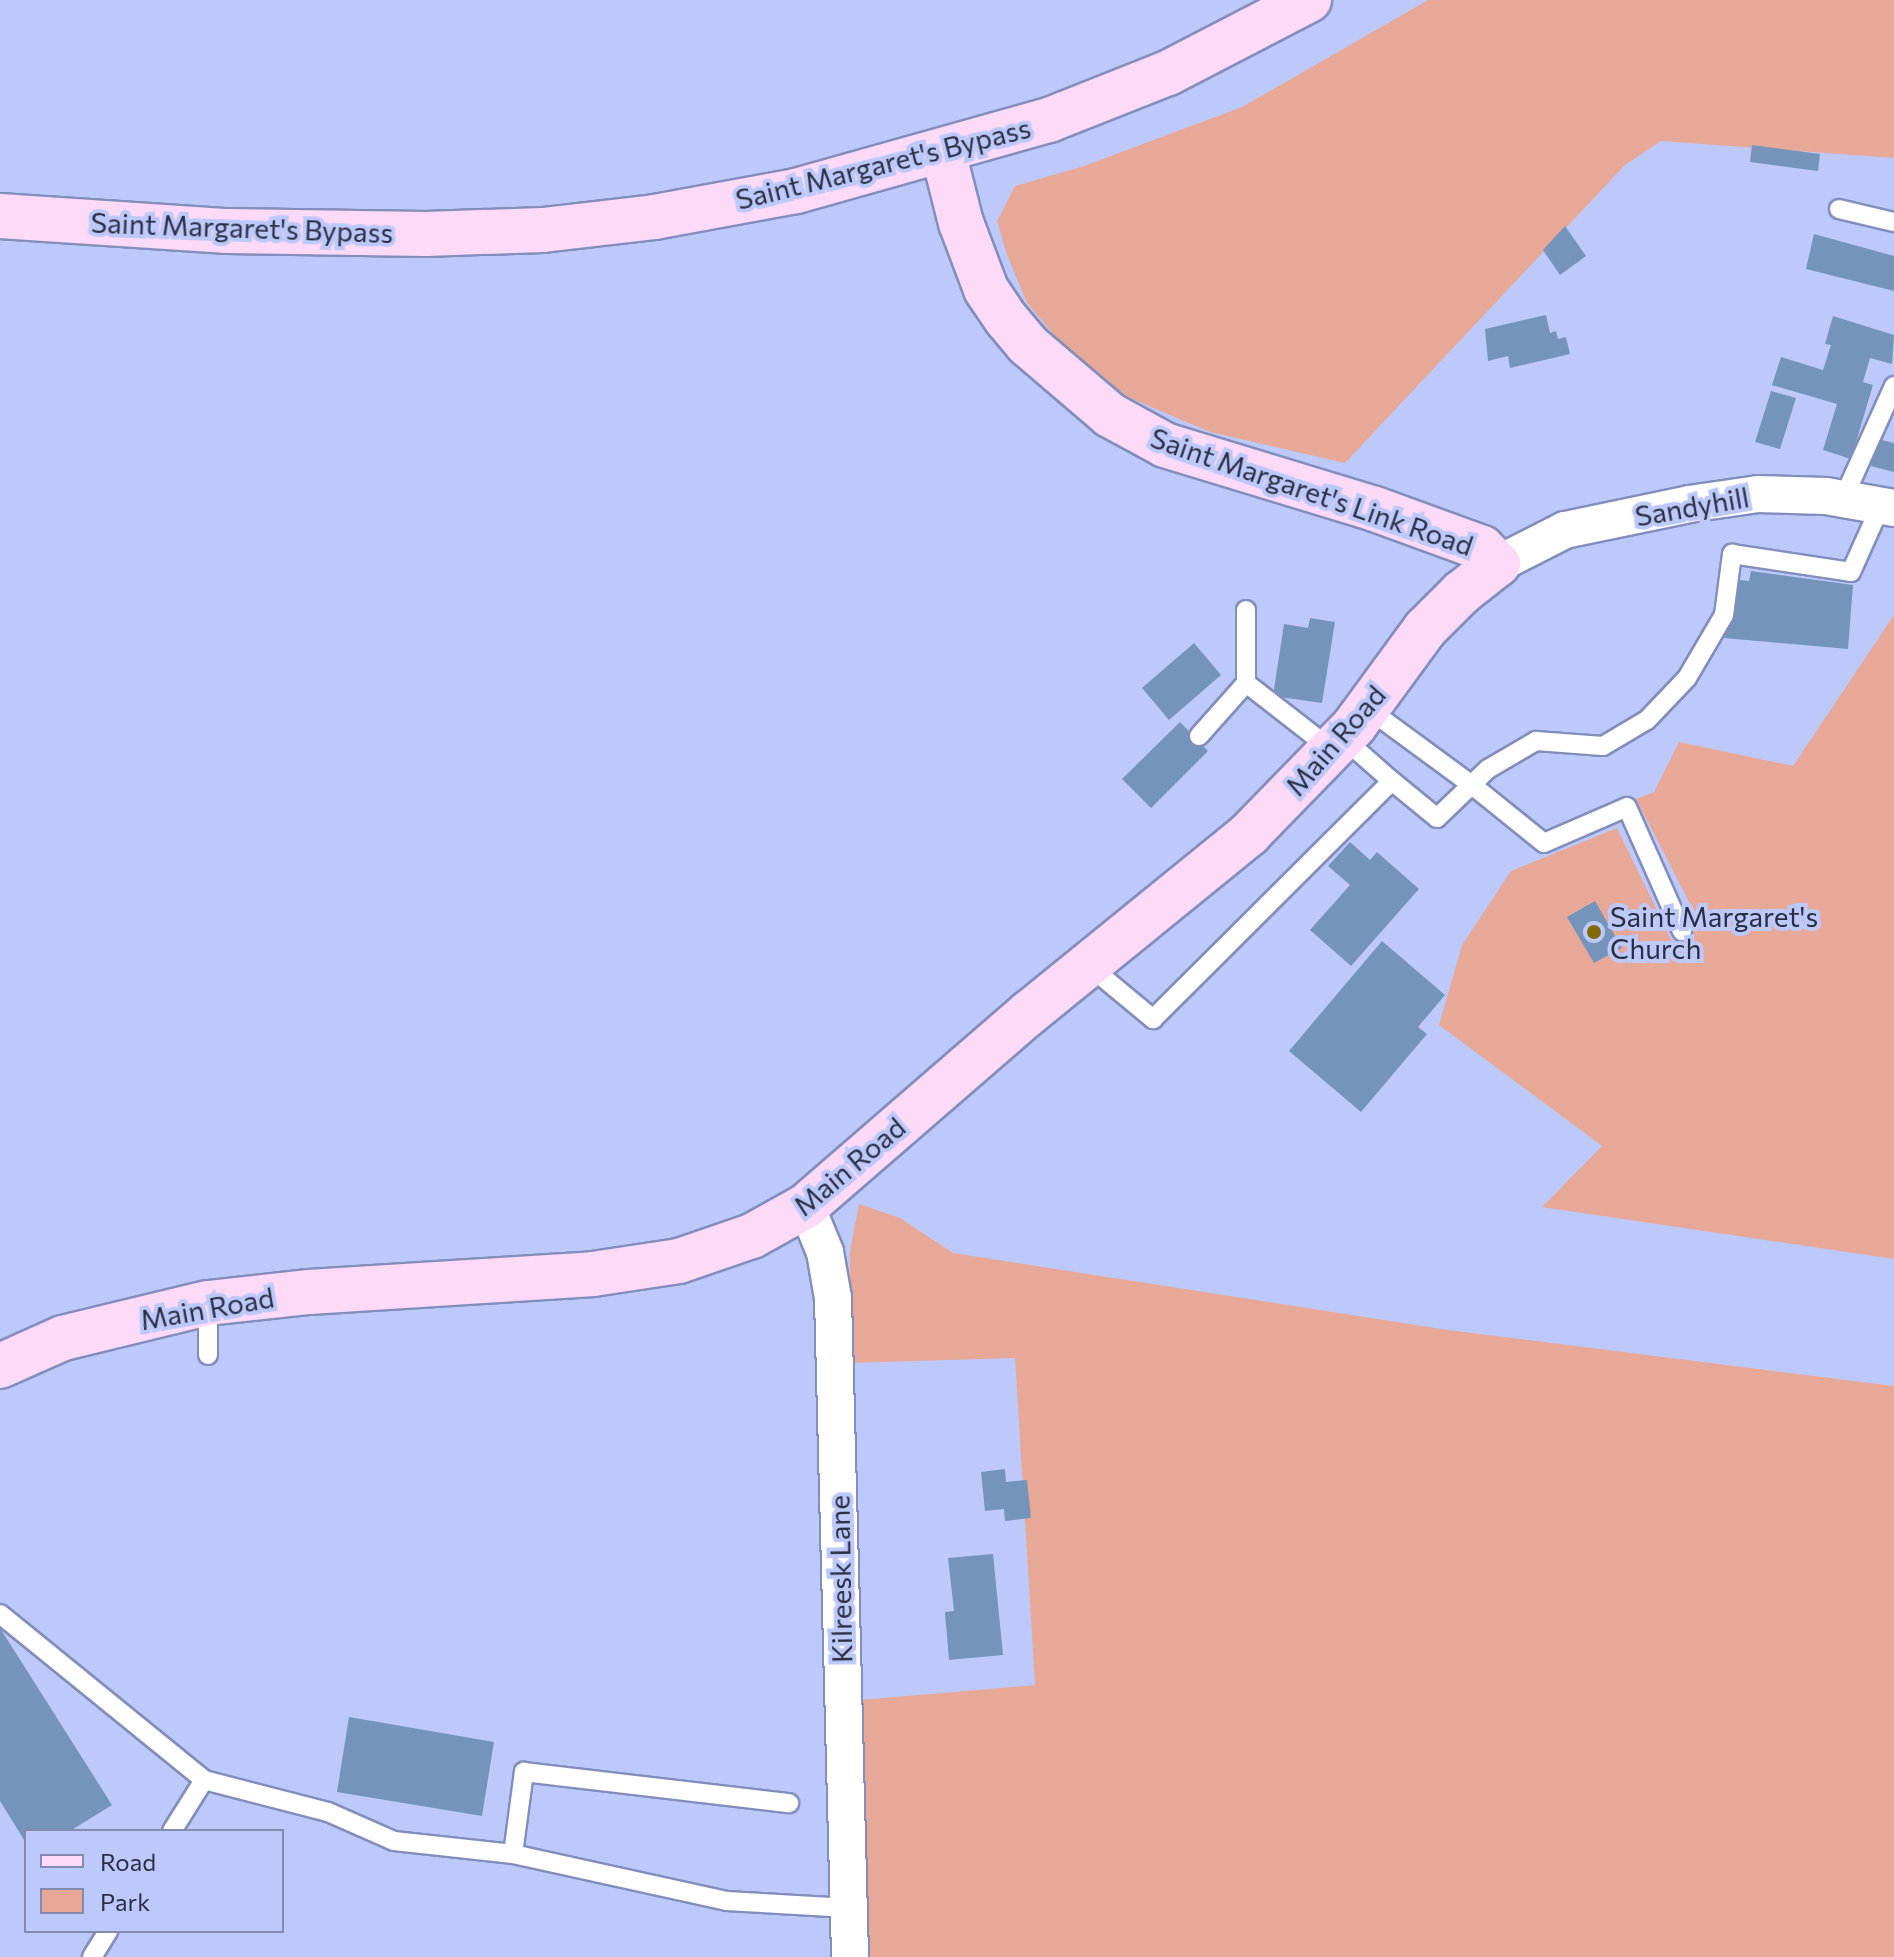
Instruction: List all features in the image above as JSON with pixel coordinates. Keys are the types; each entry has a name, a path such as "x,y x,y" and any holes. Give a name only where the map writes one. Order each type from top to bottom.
{"main road":[{"name":"Saint Margaret's Bypass","path":"0,216 228,231 426,234 543,230 655,217 796,191 1049,120 1168,73 1309,0"},
{"name":"Saint Margaret's Link Road","path":"943,152 961,223 993,299 1028,345 1110,415 1165,445 1375,509 1482,548 1498,564"},
{"name":"Main Road","path":"0,1366 63,1338 208,1303 309,1292 593,1274 679,1261 752,1236 806,1206 1088,965 1249,834 1347,732 1425,629 1461,593 1498,564"}],"street":[{"name":"Sandyhill","path":"1498,564 1565,530 1689,504 1758,494 1843,499 1888,507"},
{"name":"Kilreesk Lane","path":"806,1206 825,1252 833,1298 850,1957"}],"lane":[{"path":"1839,209 1894,222"},
{"path":"1843,499 1894,386"},
{"path":"1347,732 1392,781 1437,818 1488,769 1536,741 1603,746 1647,720 1687,678 1724,615 1732,554 1851,572 1888,507"},
{"path":"1199,736 1246,683 1246,610"},
{"path":"1246,683 1347,732 1472,785 1544,843 1627,807 1682,931"},
{"path":"1088,965 1153,1019 1392,781"},
{"path":"208,1303 208,1355"},
{"path":"0,1614 204,1780 328,1812 394,1841 513,1854 727,1901 848,1908"},
{"path":"513,1854 524,1772 789,1803"},
{"path":"173,1829 204,1780"},
{"path":"92,1957 107,1933"}],"green space":[{"path":"1428,0 1894,0 1894,158 1661,141 1625,165 1345,463 1210,432 1130,398 1075,360 1027,303 1006,252 997,221 1015,186 1084,166 1242,107"},
{"path":"1894,615 1894,1259 1542,1207 1602,1146 1439,1025 1462,945 1511,871 1617,828 1673,943 1702,927 1636,799 1654,792 1679,742 1793,766"},
{"path":"859,1204 900,1218 953,1253 1448,1330 1894,1386 1894,1957 865,1957 860,1700 1035,1685 1015,1358 849,1363 850,1251"}],"building":[{"path":"1752,145 1820,154 1818,171 1750,162"},
{"path":"1565,226 1586,256 1560,275 1543,250"},
{"path":"1814,234 1894,256 1894,291 1806,269"},
{"path":"1546,315 1550,333 1556,331 1558,339 1566,337 1570,354 1510,368 1508,356 1488,361 1485,329"},
{"path":"1833,316 1894,335 1892,364 1870,358 1863,382 1873,385 1851,459 1823,450 1837,404 1772,385 1781,357 1823,370 1831,345 1825,344"},
{"path":"1771,391 1796,398 1780,449 1755,442"},
{"path":"1877,439 1894,443 1894,472 1871,466"},
{"path":"1751,571 1853,585 1848,649 1724,638 1731,579 1749,581"},
{"path":"1310,618 1335,622 1322,703 1273,696 1284,624 1308,628"},
{"path":"1194,643 1221,675 1169,720 1142,688"},
{"path":"1180,722 1208,751 1151,808 1122,779"},
{"path":"1350,842 1370,860 1377,852 1419,889 1351,966 1310,930 1350,885 1328,866"},
{"name":"Saint Margaret's Church","path":"1595,901 1622,948 1594,963 1567,917"},
{"path":"1382,941 1445,995 1418,1027 1427,1034 1361,1112 1289,1051"},
{"path":"1005,1469 1006,1482 1027,1480 1031,1518 1005,1521 1004,1509 985,1511 981,1472"},
{"path":"993,1554 1003,1655 949,1660 945,1612 954,1611 948,1558"},
{"path":"0,1628 112,1805 73,1829 24,1829 24,1840 0,1801"},
{"path":"349,1717 494,1742 482,1816 337,1792"}],"place":[{"name":"Saint Margaret's Church","path":"1594,932"}]}
